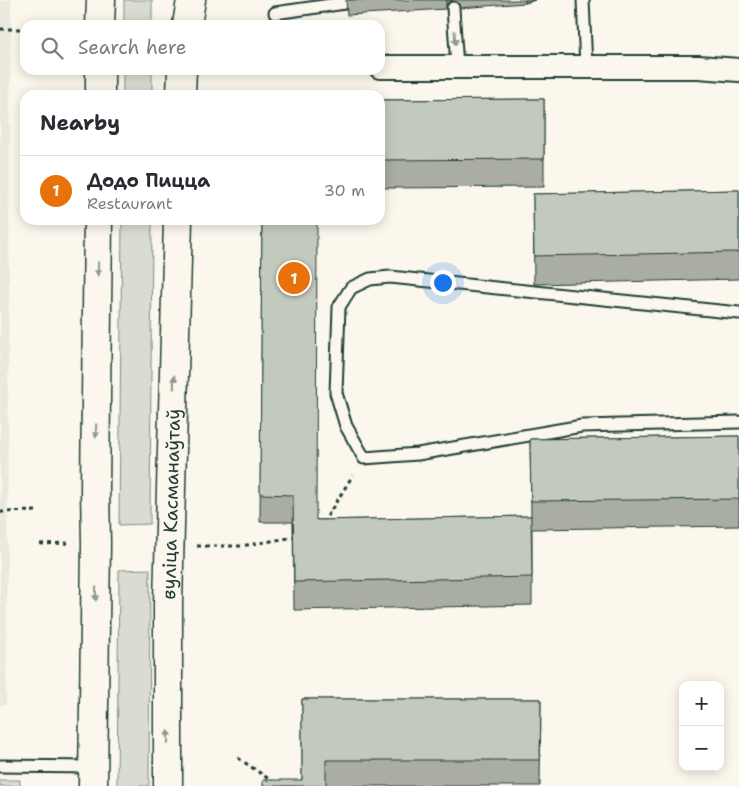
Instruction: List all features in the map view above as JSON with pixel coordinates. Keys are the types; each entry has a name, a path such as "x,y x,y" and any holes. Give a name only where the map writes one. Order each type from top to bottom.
{"main road":[{"path":"100,20 101,0"},
{"path":"181,0 182,20"},
{"path":"188,20 191,0"},
{"path":"100,75 100,90"},
{"path":"181,90 182,75"},
{"path":"93,776 98,225"},
{"name":"вуліца Касманаўтаў","path":"168,786 168,604 178,225"}],"street":[{"path":"385,67 698,66 739,70"}],"lane":[{"path":"584,0 586,67"},
{"path":"276,13 345,3"},
{"path":"453,8 457,67"},
{"path":"739,313 390,277 370,279 351,288 339,307 336,393 346,426 364,458 418,454 582,426 739,422"},
{"path":"0,766 93,776"}],"path":[{"path":"0,28 20,29"},
{"path":"320,526 364,458"},
{"path":"0,512 38,511"},
{"path":"189,546 241,546 297,537"},
{"path":"40,544 68,543"},
{"path":"238,758 273,781"}],"shaded area":[{"path":"0,0 11,0 6,705 0,705"},
{"path":"124,0 152,0 152,20 124,20"},
{"path":"123,75 152,75 152,90 123,90"},
{"path":"122,225 152,225 150,524 119,525"},
{"path":"150,569 149,786 117,786 119,570"},
{"path":"0,780 20,780 20,786 0,786"}],"building":[{"path":"544,99 544,159 385,160 385,100"},
{"path":"739,190 739,252 534,256 533,194"},
{"path":"262,225 317,225 316,520 531,516 532,577 294,582 293,495 260,494"},
{"path":"739,436 739,499 531,501 530,439"},
{"path":"302,699 541,699 540,760 326,760 326,786 263,786 263,780 302,780"}],"place":[{"name":"Додо Пицца","path":"294,278"}]}
